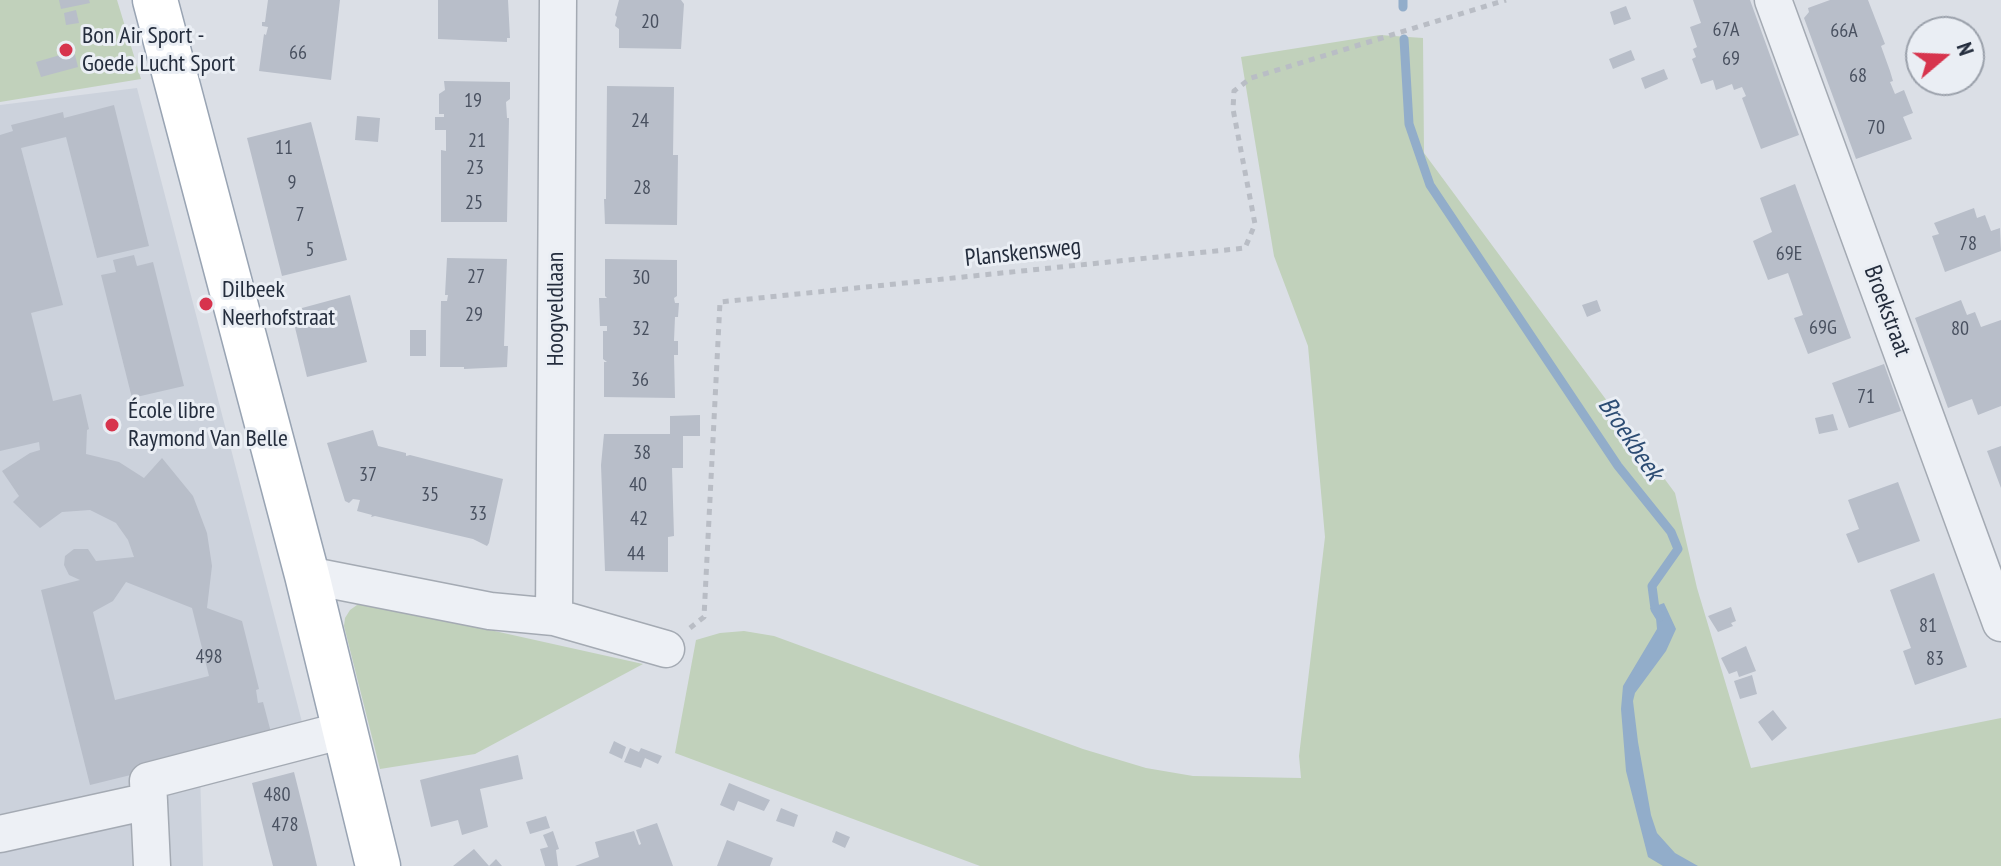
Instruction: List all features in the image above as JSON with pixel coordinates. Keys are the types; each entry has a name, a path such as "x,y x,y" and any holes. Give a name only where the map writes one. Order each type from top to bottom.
{"main road":[{"path":"155,0 307,575 378,866"}],"street":[{"name":"Hoogveldlaan","path":"554,617 558,0"},
{"name":"Broekstraat","path":"1773,0 2001,623"},
{"path":"307,575 490,611 554,617 666,649"},
{"path":"152,866 148,781 349,750"},
{"path":"0,834 149,801"}],"path":[{"name":"Planskensweg","path":"666,649 704,617 720,302 1245,248 1255,224 1233,109 1234,91 1251,78 1506,0"}],"shaded area":[{"name":"École libre Raymond Van Belle","path":"137,88 308,745 200,774 203,866 0,866 0,105"}],"green space":[{"name":"Bon Air Sport - Goede Lucht Sport","path":"0,0 117,0 141,79 0,102"},
{"path":"1380,35 1423,38 1424,153 1675,493 1697,588 1751,768 2001,718 2001,866 980,866 675,753 696,640 720,633 744,631 774,636 1083,749 1146,768 1193,776 1301,778 1299,756 1325,537 1308,346 1274,256 1241,57"},
{"path":"373,604 643,664 475,754 380,769 344,626 350,610 357,605"}],"water":[{"path":"1664,603 1676,629 1666,651 1635,693 1633,701 1638,742 1657,833 1675,853 1698,866 1663,866 1648,857 1626,771 1621,709 1623,686 1657,629 1656,618 1650,608"}],"building":[{"path":"59,0 89,0 90,3 61,9"},
{"path":"268,0 340,0 331,80 259,71 264,34 268,27 262,26 262,22 265,22"},
{"path":"438,0 508,0 510,38 507,42 438,39"},
{"path":"619,0 681,0 684,4 681,49 619,48 615,15"},
{"path":"1693,0 1750,0 1799,135 1761,149 1742,98 1746,96 1742,87 1734,90 1732,84 1716,90 1713,80 1701,84 1692,59 1696,57 1693,49 1697,47 1690,27 1701,23"},
{"path":"1830,0 1868,0 1885,44 1881,46 1893,81 1890,82 1895,94 1904,90 1913,113 1903,117 1912,139 1856,159 1804,18 1809,12 1808,8"},
{"path":"1626,6 1631,19 1614,25 1610,12"},
{"path":"76,10 79,23 66,25 64,13"},
{"path":"1631,50 1635,60 1613,69 1609,59"},
{"path":"74,51 78,67 41,77 36,62"},
{"path":"1664,69 1668,79 1645,89 1641,78"},
{"path":"444,81 510,82 510,99 506,102 509,118 507,222 441,222 441,150 446,151 446,130 435,130 435,117 444,117 444,114 439,114 439,94 445,90"},
{"path":"607,86 674,87 673,155 678,155 677,225 605,224"},
{"path":"114,105 149,246 97,258 66,137 21,148 63,305 31,313 53,401 81,394 89,429 86,454 119,462 144,478 162,458 193,496 207,533 212,566 207,608 242,621 259,689 256,690 258,703 263,702 273,740 90,785 41,590 80,580 69,575 64,565 65,556 74,549 88,549 96,561 134,557 128,540 116,523 90,510 62,512 40,528 13,502 19,496 2,471 40,450 39,442 0,451 0,135 13,131 11,125 63,112 64,118","holes":["126,582 192,608 209,676 115,700 93,612 113,601"]},
{"path":"357,116 380,118 378,142 355,140"},
{"path":"311,122 347,260 282,276 247,138"},
{"path":"1795,184 1851,338 1808,354 1794,318 1803,315 1788,273 1768,280 1753,241 1772,232 1760,198"},
{"path":"1974,208 1977,218 1985,215 1991,231 2000,228 2001,251 1945,272 1932,236 1939,234 1934,223"},
{"path":"134,255 137,266 153,262 184,386 132,398 101,275 116,272 113,260"},
{"path":"447,258 507,259 504,346 508,346 507,367 440,367 441,301 447,301 448,295 445,295"},
{"path":"605,259 677,260 677,296 674,298 675,303 679,303 678,317 675,317 674,341 678,341 678,355 674,355 675,398 604,397 604,362 607,362 603,359 603,331 607,331 607,326 600,326 599,298 607,298"},
{"path":"350,295 367,362 307,377 291,311"},
{"path":"1597,300 1601,311 1587,317 1582,305"},
{"path":"1961,300 1967,315 1975,312 1981,327 2001,320 2001,406 1978,415 1972,399 1948,408 1915,318"},
{"path":"410,330 426,330 426,356 410,356"},
{"path":"1884,364 1901,411 1849,428 1832,383"},
{"path":"1833,414 1838,430 1819,434 1815,418"},
{"path":"700,415 700,436 683,436 683,468 672,468 674,536 668,537 668,572 605,571 601,465 604,434 670,434 670,416"},
{"path":"373,430 378,446 406,453 406,456 503,479 487,546 473,539 371,517 357,511 360,500 345,501 327,443"},
{"path":"2001,446 2001,488 1987,451"},
{"path":"1898,482 1920,541 1858,563 1846,534 1859,529 1848,500"},
{"path":"1934,573 1967,667 1915,685 1903,651 1911,648 1890,590"},
{"path":"1731,607 1736,621 1731,623 1733,626 1718,632 1708,616"},
{"path":"1746,646 1756,671 1739,677 1737,671 1729,674 1721,658"},
{"path":"1752,675 1757,694 1740,699 1734,681"},
{"path":"1773,710 1787,728 1772,741 1758,722"},
{"path":"614,741 626,747 622,759 609,753"},
{"path":"630,748 639,752 641,748 662,756 658,764 645,758 641,768 624,762"},
{"path":"518,755 523,779 480,789 488,827 462,835 458,820 431,827 420,780"},
{"path":"294,772 317,866 273,866 252,783"},
{"path":"729,783 770,800 764,811 738,801 734,811 720,805"},
{"path":"781,808 798,815 794,827 776,821"},
{"path":"546,816 550,828 530,834 526,822"},
{"path":"657,823 673,866 575,866 599,857 595,842 634,831 639,845 636,830"},
{"path":"553,831 559,849 556,850 558,866 545,866 540,849 548,847 543,835"},
{"path":"836,831 850,837 845,848 832,842"},
{"path":"727,840 773,858 770,866 717,866"},
{"path":"474,849 489,866 453,866"},
{"path":"496,859 502,866 489,866"}],"waterway":[{"name":"Broekbeek","path":"1403,0 1403,7"},
{"name":"Broekbeek","path":"1404,39 1409,124 1430,185 1618,466 1671,532 1678,549 1652,586 1655,609 1660,617"}],"place":[{"name":"Bon Air Sport - Goede Lucht Sport","path":"66,50"},
{"name":"Dilbeek Neerhofstraat","path":"206,304"},
{"name":"École libre Raymond Van Belle","path":"112,425"}]}
